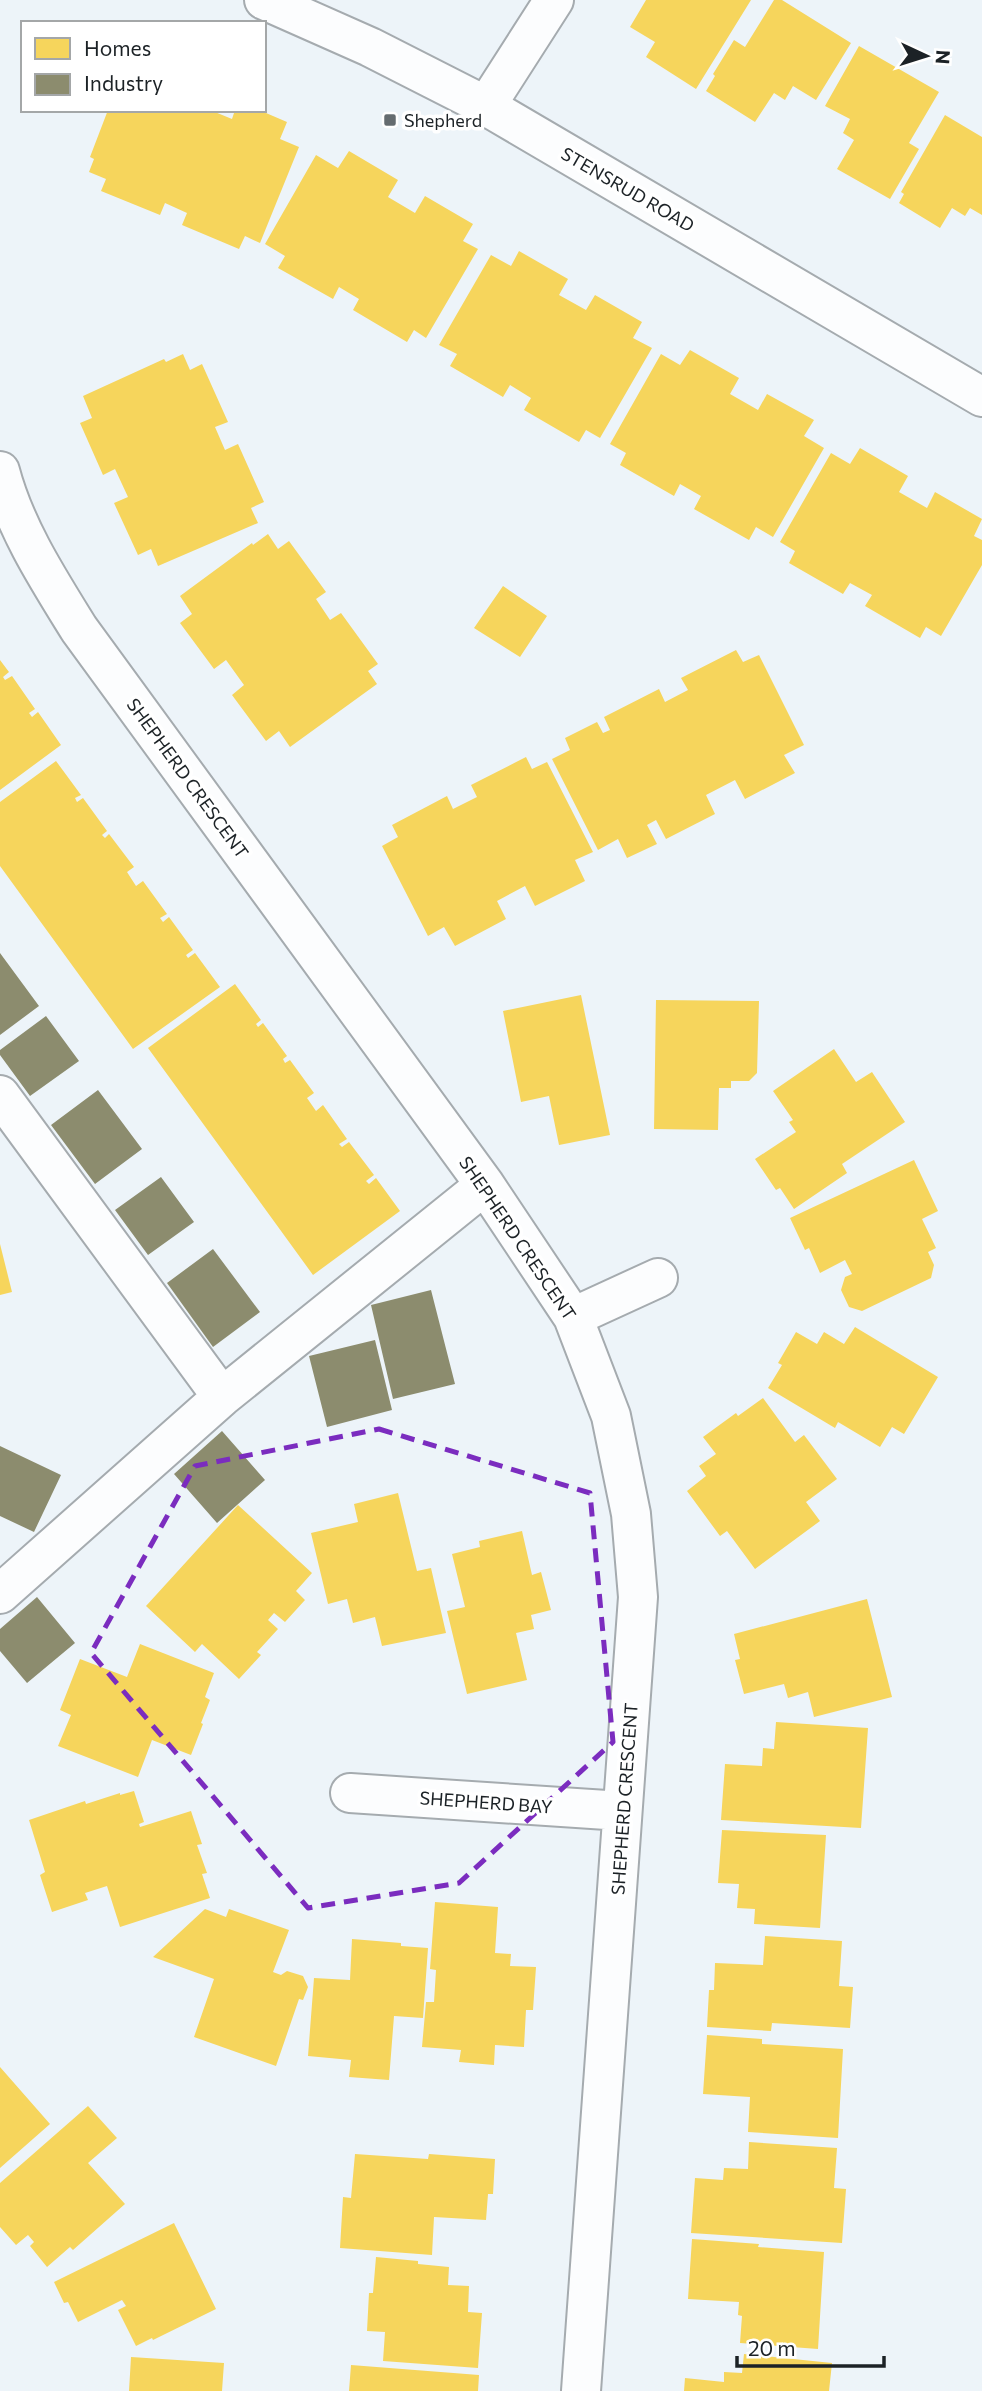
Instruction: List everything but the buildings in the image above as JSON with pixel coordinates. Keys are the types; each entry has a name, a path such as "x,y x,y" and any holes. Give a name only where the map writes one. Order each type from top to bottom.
{"street":[{"name":"STENSRUD ROAD","path":"264,0 370,47 486,106 982,397"},
{"path":"486,106 554,0"},
{"name":"SHEPHERD CRESCENT","path":"0,471 7,497 38,562 79,629 485,1185 573,1317 611,1416 631,1514 638,1597 581,2391"},
{"path":"0,1095 222,1398"},
{"path":"0,1594 222,1398 485,1185"},
{"path":"573,1317 658,1278"},
{"name":"SHEPHERD BAY","path":"350,1793 622,1811"}],"highlighted area":[{"path":"379,1429 590,1493 613,1742 459,1883 308,1908 91,1653 195,1466"}],"place":[{"name":"Shepherd","path":"390,120"}]}
